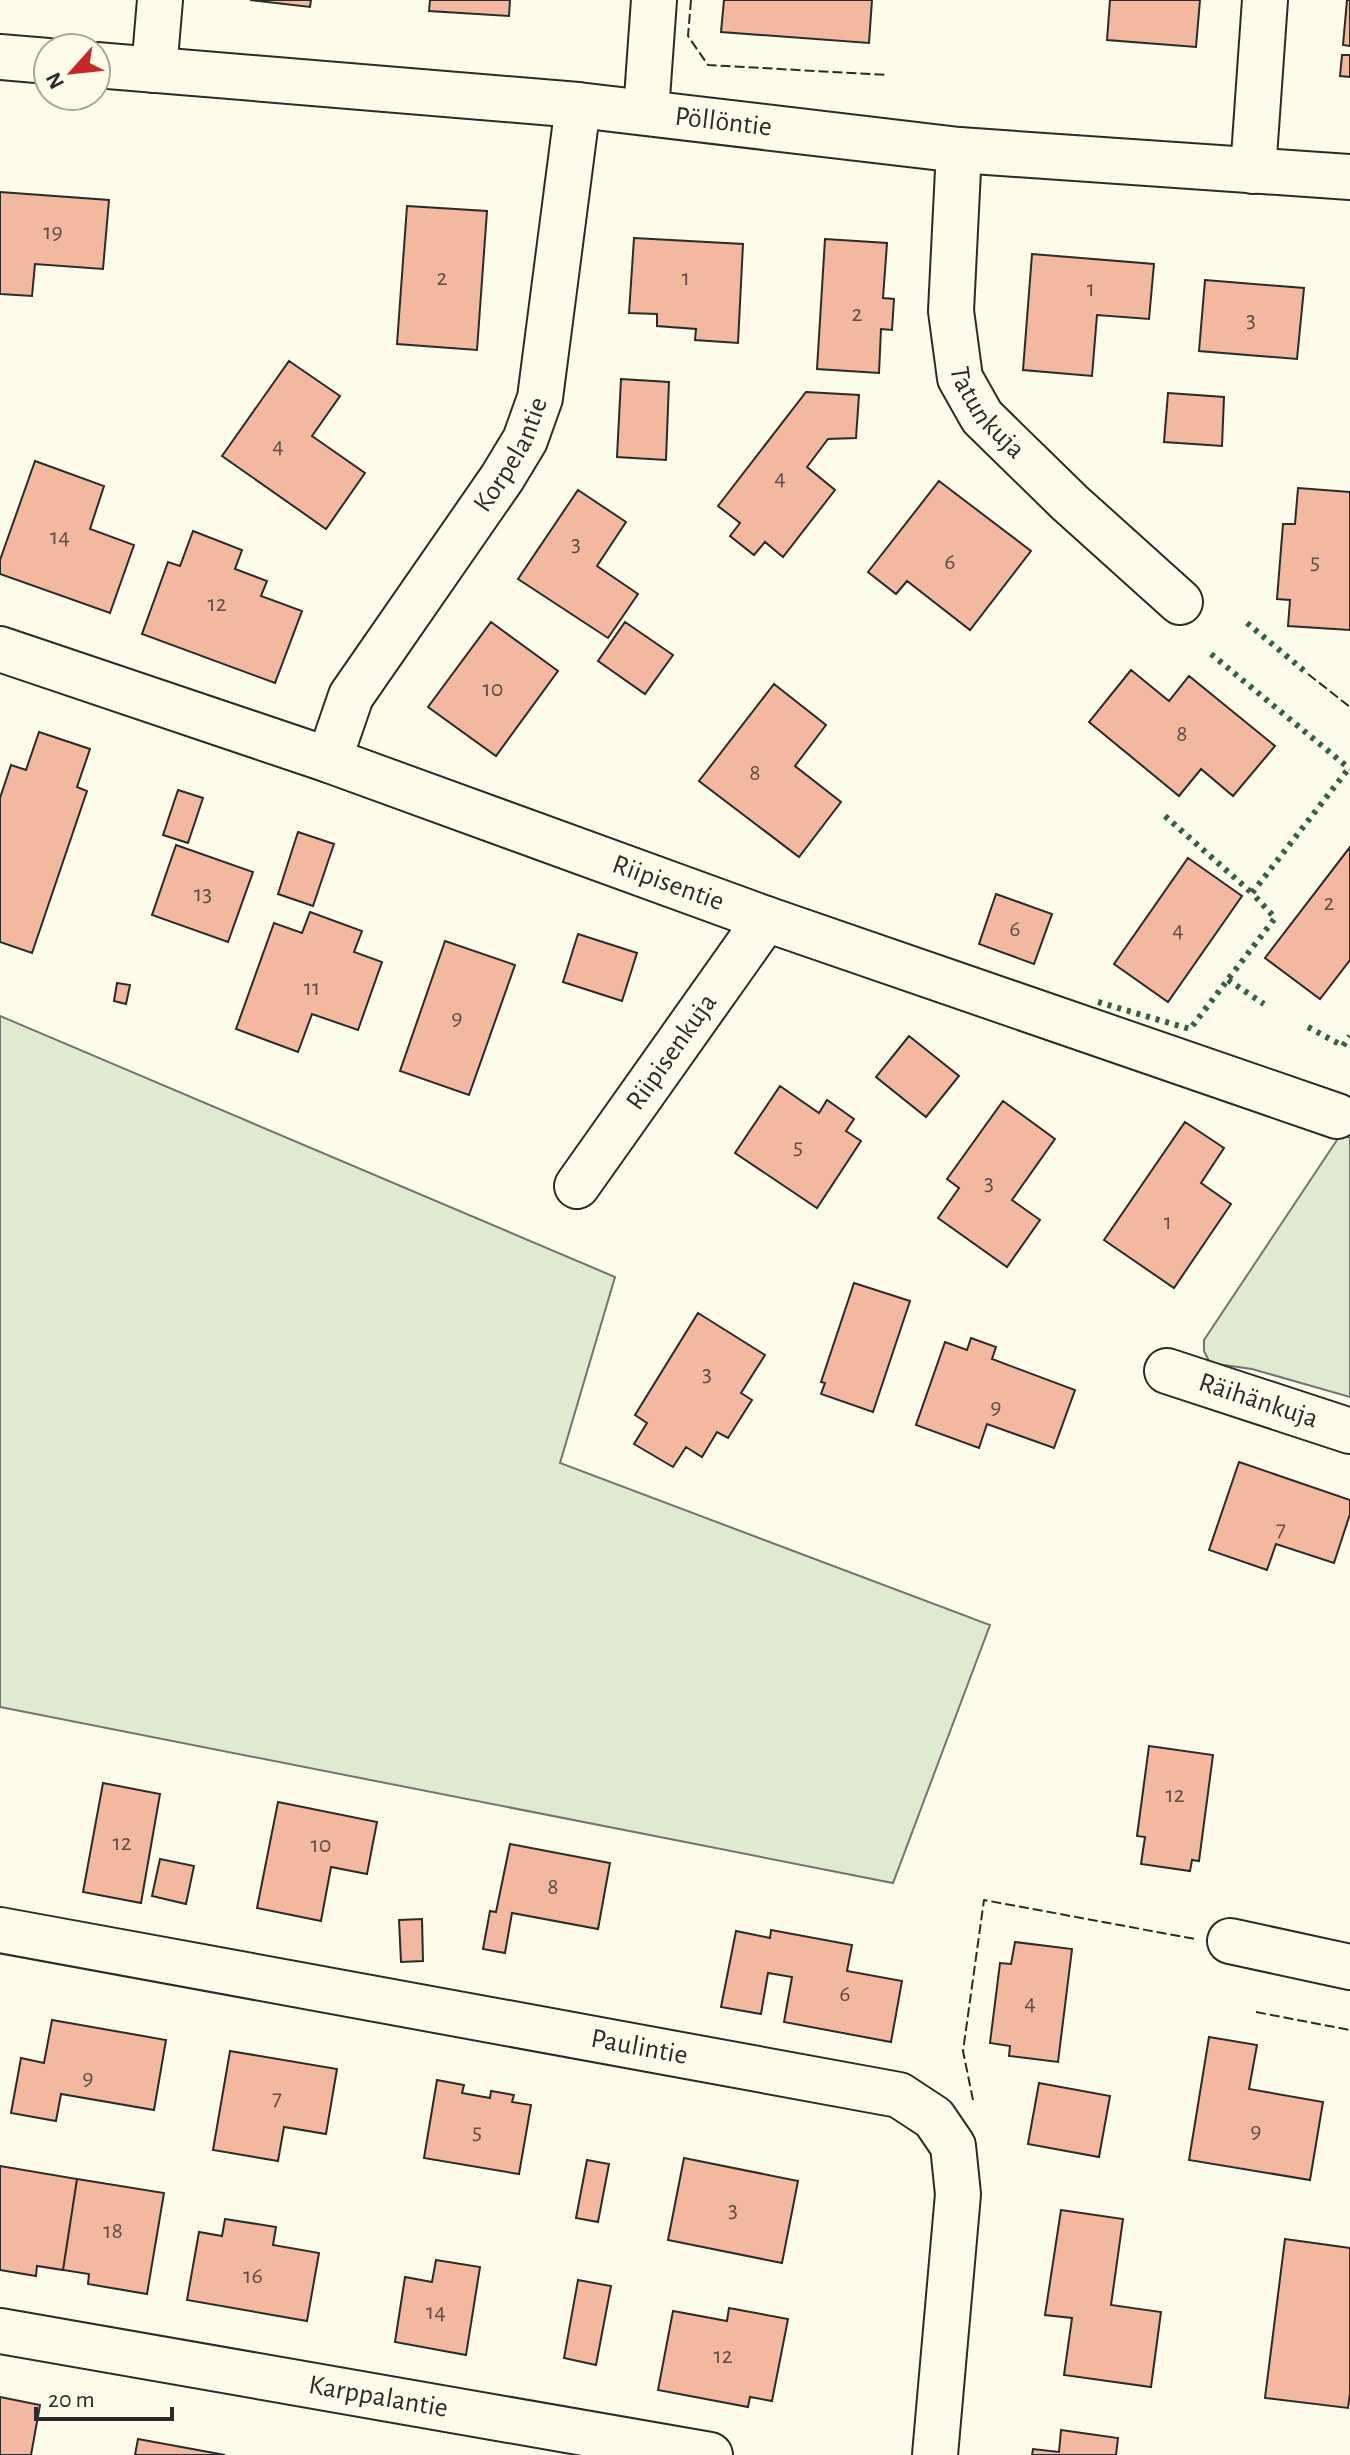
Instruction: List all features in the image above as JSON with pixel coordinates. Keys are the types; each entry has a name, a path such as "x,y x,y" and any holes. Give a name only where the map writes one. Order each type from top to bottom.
{"street":[{"path":"154,70 160,0"},
{"path":"646,112 654,0"},
{"path":"1253,171 1265,0"},
{"path":"0,57 32,60"},
{"name":"Pöllöntie","path":"112,66 578,105 959,150 1350,177"},
{"name":"Korpelantie","path":"329,760 351,696 525,440 540,398 578,105"},
{"name":"Tatunkuja","path":"959,150 951,311 960,378 982,417 1070,503 1180,602"},
{"name":"Riipisentie","path":"0,649 329,760 766,919 1337,1116"},
{"name":"Riipisenkuja","path":"577,1186 766,919"},
{"name":"Räihänkuja","path":"1167,1371 1350,1431"},
{"name":"Paulintie","path":"0,1930 899,2095 934,2118 953,2146 958,2194 935,2455"},
{"path":"1230,1941 1350,1967"},
{"name":"Karppalantie","path":"0,2331 710,2455"}],"green space":[{"path":"0,1016 615,1277 560,1463 990,1625 893,1883 0,1707"},
{"path":"1341,1134 1350,1138 1350,1397 1252,1369 1210,1363 1204,1351 1204,1340"}],"building":[{"path":"250,0 311,0 310,7"},
{"path":"430,0 510,0 509,16 429,11"},
{"path":"724,0 872,0 869,43 721,32"},
{"path":"1110,0 1200,0 1196,47 1107,40"},
{"path":"1347,0 1350,0 1350,46 1343,45"},
{"path":"1342,55 1350,55 1350,77 1340,76"},
{"path":"0,192 109,200 103,269 35,264 32,296 0,294"},
{"path":"407,206 487,211 477,350 397,344"},
{"path":"634,238 743,244 738,343 695,340 696,329 657,326 657,314 629,313"},
{"path":"825,239 887,243 883,298 894,299 892,330 881,329 879,373 817,369"},
{"path":"1032,254 1154,264 1149,319 1097,315 1092,376 1023,370"},
{"path":"1205,280 1304,288 1297,359 1199,351"},
{"path":"289,361 340,396 312,436 365,473 326,529 222,456"},
{"path":"621,379 669,382 666,460 617,457"},
{"path":"806,392 859,395 856,438 828,439 807,467 835,490 783,557 765,542 754,555 730,536 740,523 718,506"},
{"path":"1168,393 1224,397 1222,446 1164,442"},
{"path":"35,461 104,486 90,529 134,545 110,613 0,574 0,560"},
{"path":"939,481 1031,551 970,630 907,581 896,594 868,572"},
{"path":"1298,488 1350,492 1350,630 1288,626 1290,600 1277,599 1283,524 1295,524"},
{"path":"578,490 626,522 597,566 638,594 608,638 518,579"},
{"path":"193,531 242,550 235,569 267,581 261,596 302,611 275,683 142,634 168,562 180,566"},
{"path":"491,622 558,671 496,756 428,707"},
{"path":"625,622 673,655 645,694 598,661"},
{"path":"1131,670 1169,701 1189,676 1275,746 1233,796 1201,769 1179,796 1089,722"},
{"path":"774,684 826,725 795,766 841,802 799,857 699,781"},
{"path":"39,732 90,749 77,787 87,791 32,953 0,942 0,798 11,765 26,770"},
{"path":"178,790 203,798 188,843 163,835"},
{"path":"298,832 334,844 313,906 278,894"},
{"path":"176,845 253,872 228,942 152,915"},
{"path":"1350,847 1350,960 1320,999 1265,958"},
{"path":"1188,858 1242,896 1168,1002 1114,964"},
{"path":"996,894 1052,914 1034,964 979,944"},
{"path":"310,912 362,931 354,952 382,962 358,1030 312,1014 298,1052 236,1029 274,923 302,933"},
{"path":"578,934 637,953 622,1001 563,982"},
{"path":"445,941 515,965 469,1095 400,1071"},
{"path":"117,983 130,985 126,1004 114,1001"},
{"path":"909,1036 959,1076 926,1117 876,1077"},
{"path":"780,1086 819,1113 827,1100 854,1119 846,1131 861,1141 817,1208 735,1153"},
{"path":"1003,1101 1055,1139 1012,1200 1040,1220 1007,1267 938,1218 959,1188 947,1179"},
{"path":"1185,1122 1224,1148 1201,1183 1231,1204 1174,1288 1104,1240"},
{"path":"854,1283 910,1301 873,1412 821,1394 825,1383 821,1382"},
{"path":"698,1313 765,1355 741,1393 752,1400 728,1438 717,1432 702,1457 686,1447 673,1467 634,1444 647,1423 635,1415"},
{"path":"971,1338 996,1347 992,1359 1075,1390 1054,1448 987,1424 979,1448 916,1425 945,1342 967,1350"},
{"path":"1239,1462 1350,1500 1350,1514 1334,1563 1276,1544 1267,1570 1209,1550"},
{"path":"1149,1746 1213,1755 1199,1861 1192,1860 1190,1871 1141,1864 1145,1837 1137,1836"},
{"path":"103,1783 160,1794 141,1903 83,1892"},
{"path":"278,1802 377,1822 367,1874 331,1867 321,1921 257,1908"},
{"path":"510,1844 610,1863 598,1929 512,1913 505,1953 483,1949 490,1911 496,1912"},
{"path":"160,1859 194,1866 186,1904 152,1896"},
{"path":"422,1919 423,1961 401,1962 399,1920"},
{"path":"771,1930 852,1945 847,1971 902,1981 891,2042 784,2022 792,1977 768,1973 761,2014 721,2007 736,1931 770,1938"},
{"path":"1015,1942 1072,1949 1058,2062 1009,2056 1010,2046 990,2043 1000,1963 1011,1964"},
{"path":"52,2020 166,2040 154,2110 61,2094 56,2121 11,2113 21,2058 44,2063"},
{"path":"1209,2037 1257,2045 1249,2089 1323,2102 1310,2180 1189,2160"},
{"path":"230,2051 337,2069 326,2134 284,2127 278,2161 213,2150"},
{"path":"437,2080 464,2085 462,2093 490,2098 491,2091 514,2095 512,2102 531,2105 519,2174 424,2158"},
{"path":"1039,2083 1110,2096 1099,2157 1028,2144"},
{"path":"684,2158 798,2181 782,2263 668,2240"},
{"path":"587,2160 609,2164 598,2222 576,2218"},
{"path":"0,2166 77,2179 63,2270 37,2266 36,2276 0,2270"},
{"path":"77,2179 164,2193 147,2294 88,2284 89,2274 63,2270"},
{"path":"1061,2210 1123,2219 1111,2305 1161,2312 1151,2387 1064,2375 1072,2318 1045,2315"},
{"path":"225,2219 276,2227 273,2245 319,2253 307,2321 187,2300 199,2232 222,2236"},
{"path":"1285,2239 1350,2248 1348,2408 1265,2398"},
{"path":"436,2260 480,2267 466,2355 395,2342 405,2277 432,2282"},
{"path":"578,2280 611,2286 596,2365 564,2358"},
{"path":"729,2308 788,2319 772,2401 750,2397 748,2407 658,2390 673,2311 727,2321"},
{"path":"0,2397 40,2405 31,2455 0,2455"},
{"path":"1061,2430 1118,2438 1116,2455 1032,2455 1033,2449 1059,2452"},
{"path":"138,2439 225,2455 135,2455"}],"hedge":[{"path":"1247,623 1308,674"},
{"path":"1211,654 1350,769"},
{"path":"1098,1002 1190,1029 1275,918 1252,893 1349,768"},
{"path":"1165,816 1252,893"},
{"path":"1228,980 1264,1004"},
{"path":"1308,1027 1343,1046 1350,1036"}],"fence":[{"path":"691,0 688,36 708,65 887,75"},
{"path":"1308,674 1350,707"},
{"path":"973,2100 963,2051 984,1900 1195,1939"},
{"path":"1256,2012 1350,2030"}]}
